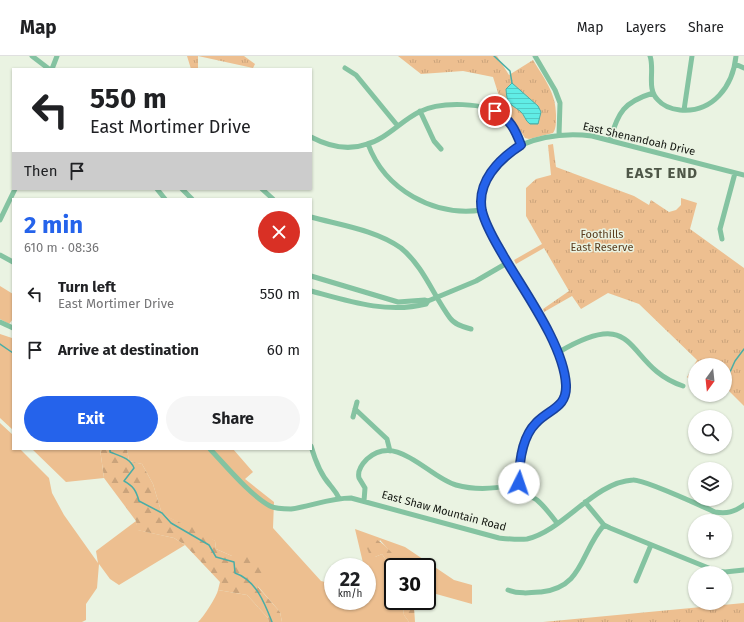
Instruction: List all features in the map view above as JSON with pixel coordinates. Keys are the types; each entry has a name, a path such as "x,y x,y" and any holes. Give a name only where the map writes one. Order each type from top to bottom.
{"street":[{"path":"32,56 50,68"},
{"path":"52,68 58,56"},
{"path":"535,56 555,90 560,103 559,135"},
{"path":"650,56 653,64 653,93 663,105 684,110 702,107 717,98 728,84 735,64 736,56"},
{"path":"684,110 692,56"},
{"path":"735,64 744,68"},
{"path":"345,68 356,75 397,125"},
{"path":"610,140 616,122 624,108 638,98 653,93"},
{"path":"312,137 341,148 368,144 420,111 453,105 468,105 495,111 506,116 512,124 521,145"},
{"path":"420,111 434,142 441,149"},
{"name":"East Shenandoah Drive","path":"519,483 522,452 527,436 536,422 552,412 563,400 566,383 558,352 490,233 482,210 483,190 491,171 506,155 521,145 559,135 579,134 610,140 735,173 744,173"},
{"path":"368,144 379,167 390,180 419,200 434,207 449,211 482,210"},
{"path":"722,239 720,229 735,173"},
{"path":"0,220 15,190"},
{"path":"158,190 164,198"},
{"path":"183,190 191,198"},
{"path":"263,190 272,198"},
{"path":"312,218 372,234 387,240 401,249 424,273 451,319 461,327 471,330"},
{"path":"0,254 12,261"},
{"path":"312,291 363,305 392,308 418,306 426,304 428,301 476,281 507,263"},
{"path":"312,276 398,302 428,301"},
{"path":"0,322 12,328"},
{"path":"558,352 589,337 605,333 617,335 631,342 662,377 683,386"},
{"path":"353,417 357,402"},
{"path":"355,409 387,439 390,450"},
{"path":"312,449 316,463 330,485 335,489 339,498"},
{"name":"East Shaw Mountain Road","path":"211,450 238,479 270,506 291,509 339,498 364,501 499,538 515,540 537,535 557,523 585,502 618,482 634,480 715,512 725,513 736,511 744,505"},
{"path":"364,501 365,488 358,478 359,469 374,455 390,450 405,453 438,476 456,485 495,488 519,483 525,493 540,504 557,523"},
{"path":"585,502 604,525 716,570 725,572 744,570"},
{"path":"508,590 522,594 546,591 563,586 576,575 596,533 604,525"},
{"path":"636,581 651,545"}],"green space":[{"path":"187,56 198,56 198,68 191,68"},
{"path":"198,56 244,56 255,64 253,68"},
{"path":"398,56 497,56 509,75 533,60 546,81 555,102 556,126 554,131 553,133 529,139 525,138 512,118 495,107 499,96 493,77 463,71 421,74"},
{"name":"Foothills East Reserve","path":"553,144 556,167 634,196 649,205 651,200 669,212 676,210 681,205 681,198 697,203 690,229 744,268 744,406 732,394 732,358 695,358 639,304 608,293 581,309 572,296 544,312 543,309 569,291 544,248 516,264 514,260 542,244 526,216 526,188 536,179 551,175 548,145"},
{"path":"0,286 12,293 12,320 9,324 0,319"},
{"path":"0,334 12,338 12,429 0,418"},
{"path":"0,423 12,434 12,450 21,450 49,478 52,493 64,515 98,563 96,551 136,521 138,530 174,538 185,545 119,585 110,579 99,564 97,588 86,604 86,620 82,622 0,622"},
{"path":"33,450 100,450 104,478 66,482"},
{"path":"100,450 127,450 129,461 142,464 153,484 162,514 185,525 192,523 215,541 216,549 232,556 247,553 263,569 258,587 280,612 282,622 269,622 268,618 247,595 218,590 220,582 185,545 174,538 137,530 136,521 104,478"},
{"path":"127,450 234,450 253,472 245,479 274,502 273,528 321,581 324,582 324,610 376,610 376,558 362,558 355,529 405,547 421,558 394,558 380,540 375,557 382,554 385,558 384,610 403,610 404,615 409,622 282,622 280,612 232,556 216,549 215,541 162,514 153,484 142,464 129,461"},
{"path":"361,532 379,541 389,549 395,558 385,558 382,554 375,557 370,556"},
{"path":"436,568 454,580 472,585 472,604 436,594"},
{"path":"218,590 247,595 268,618 269,622 198,622 210,607"},
{"path":"744,603 744,622 543,622 688,608 688,610 732,610 732,604"},
{"path":"403,610 414,610 415,622 409,622 404,615"}],"water":[{"path":"512,83 538,106 541,112 538,124 530,124 522,113 509,103 506,89"}],"waterway":[{"path":"494,56 510,71 512,83"},
{"path":"0,344 12,352"},
{"path":"732,368 744,349"},
{"path":"110,450 110,452 130,462 134,468 124,481 134,489 139,501 162,513 171,523 209,545 216,557 234,562 235,573 249,581 259,593 272,622"}],"district":[{"name":"EAST END","path":"662,173"}],"route":[{"path":"495,111 506,116 512,124 521,145 506,155 491,171 483,190 482,210 490,233 549,333 564,368 566,383 566,390 563,400 552,412 536,422 527,436 522,452 519,483"}]}
